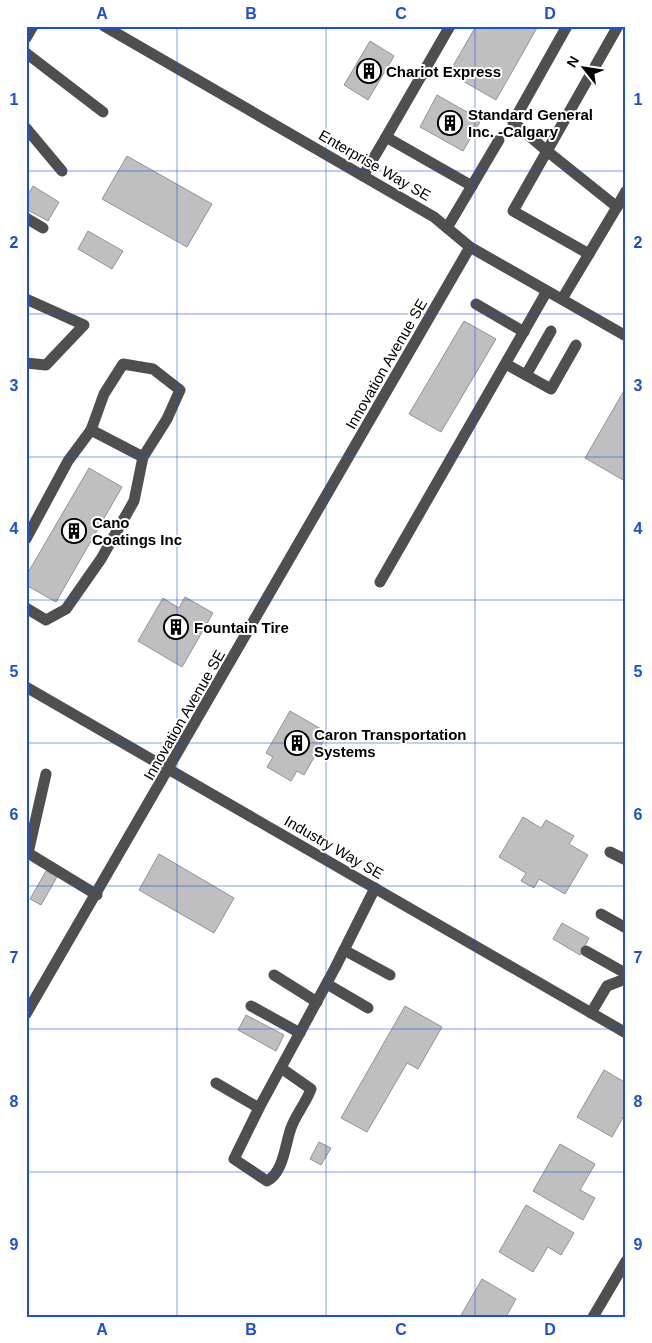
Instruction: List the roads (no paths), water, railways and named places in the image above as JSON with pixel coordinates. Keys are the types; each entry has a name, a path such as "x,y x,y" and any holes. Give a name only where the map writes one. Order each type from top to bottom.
{"street":[{"path":"26,38 33,26"},
{"name":"Enterprise Way SE","path":"104,26 434,217 470,247 626,336"},
{"path":"363,176 450,26"},
{"path":"567,26 513,122 617,207"},
{"path":"589,254 513,211 618,26"},
{"path":"26,53 102,112"},
{"path":"26,128 62,171"},
{"path":"386,137 472,186"},
{"path":"447,228 499,140"},
{"path":"562,299 626,192"},
{"path":"26,218 43,228"},
{"name":"Innovation Avenue SE","path":"26,1014 170,770 470,247"},
{"path":"380,582 547,291"},
{"path":"26,299 84,325 46,365 26,363"},
{"path":"476,304 524,332"},
{"path":"526,375 551,331"},
{"path":"506,364 550,389 576,345"},
{"path":"26,539 68,461 91,430 104,394 123,364 153,369 180,390 167,419 143,457 134,501 101,560 66,609 46,620 26,608"},
{"path":"91,430 143,457"},
{"name":"Industry Way SE","path":"26,687 626,1033"},
{"path":"46,774 27,854 97,895"},
{"path":"610,852 626,860"},
{"path":"281,1068 311,1089 292,1127 286,1149 274,1177 267,1181 234,1159 281,1068 327,984 375,888"},
{"path":"601,914 626,928"},
{"path":"344,950 390,975"},
{"path":"586,951 624,977 607,986 591,1013"},
{"path":"274,975 317,1002"},
{"path":"327,984 368,1008"},
{"path":"250,1006 300,1033"},
{"path":"216,1083 260,1108"},
{"path":"593,1317 626,1261"}],"place":[{"name":"Chariot Express","path":"369,71"},
{"name":"Standard General Inc. -Calgary","path":"450,123"},
{"name":"Cano Coatings Inc","path":"74,531"},
{"name":"Fountain Tire","path":"176,627"},
{"name":"Caron Transportation Systems","path":"297,743"}]}
